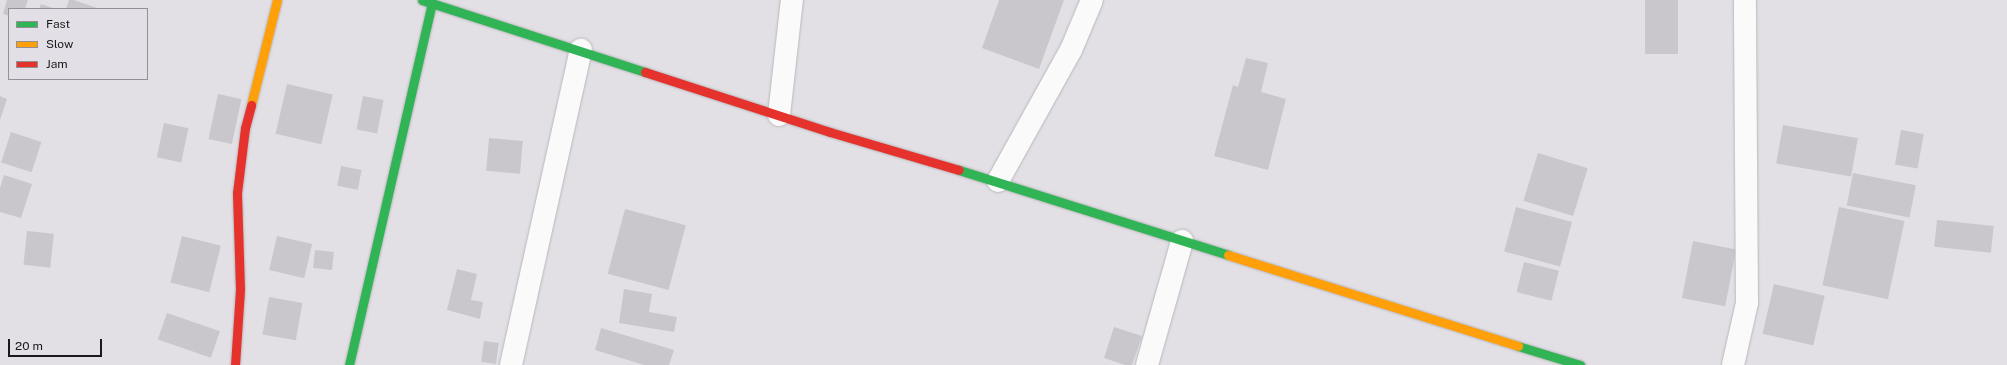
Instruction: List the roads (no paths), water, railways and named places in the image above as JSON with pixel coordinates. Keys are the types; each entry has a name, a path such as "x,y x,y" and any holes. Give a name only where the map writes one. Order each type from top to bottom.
{"main road":[{"path":"235,365 240,289 237,193 245,128 277,0"},
{"path":"422,0 581,50 830,132 998,181 1182,241 1580,365"},
{"path":"348,365 432,3"}],"street":[{"path":"779,115 792,0"},
{"path":"998,181 1071,50 1092,0"},
{"path":"1733,365 1747,303 1745,0"},
{"path":"511,365 581,50"},
{"path":"1147,365 1182,241"}]}
